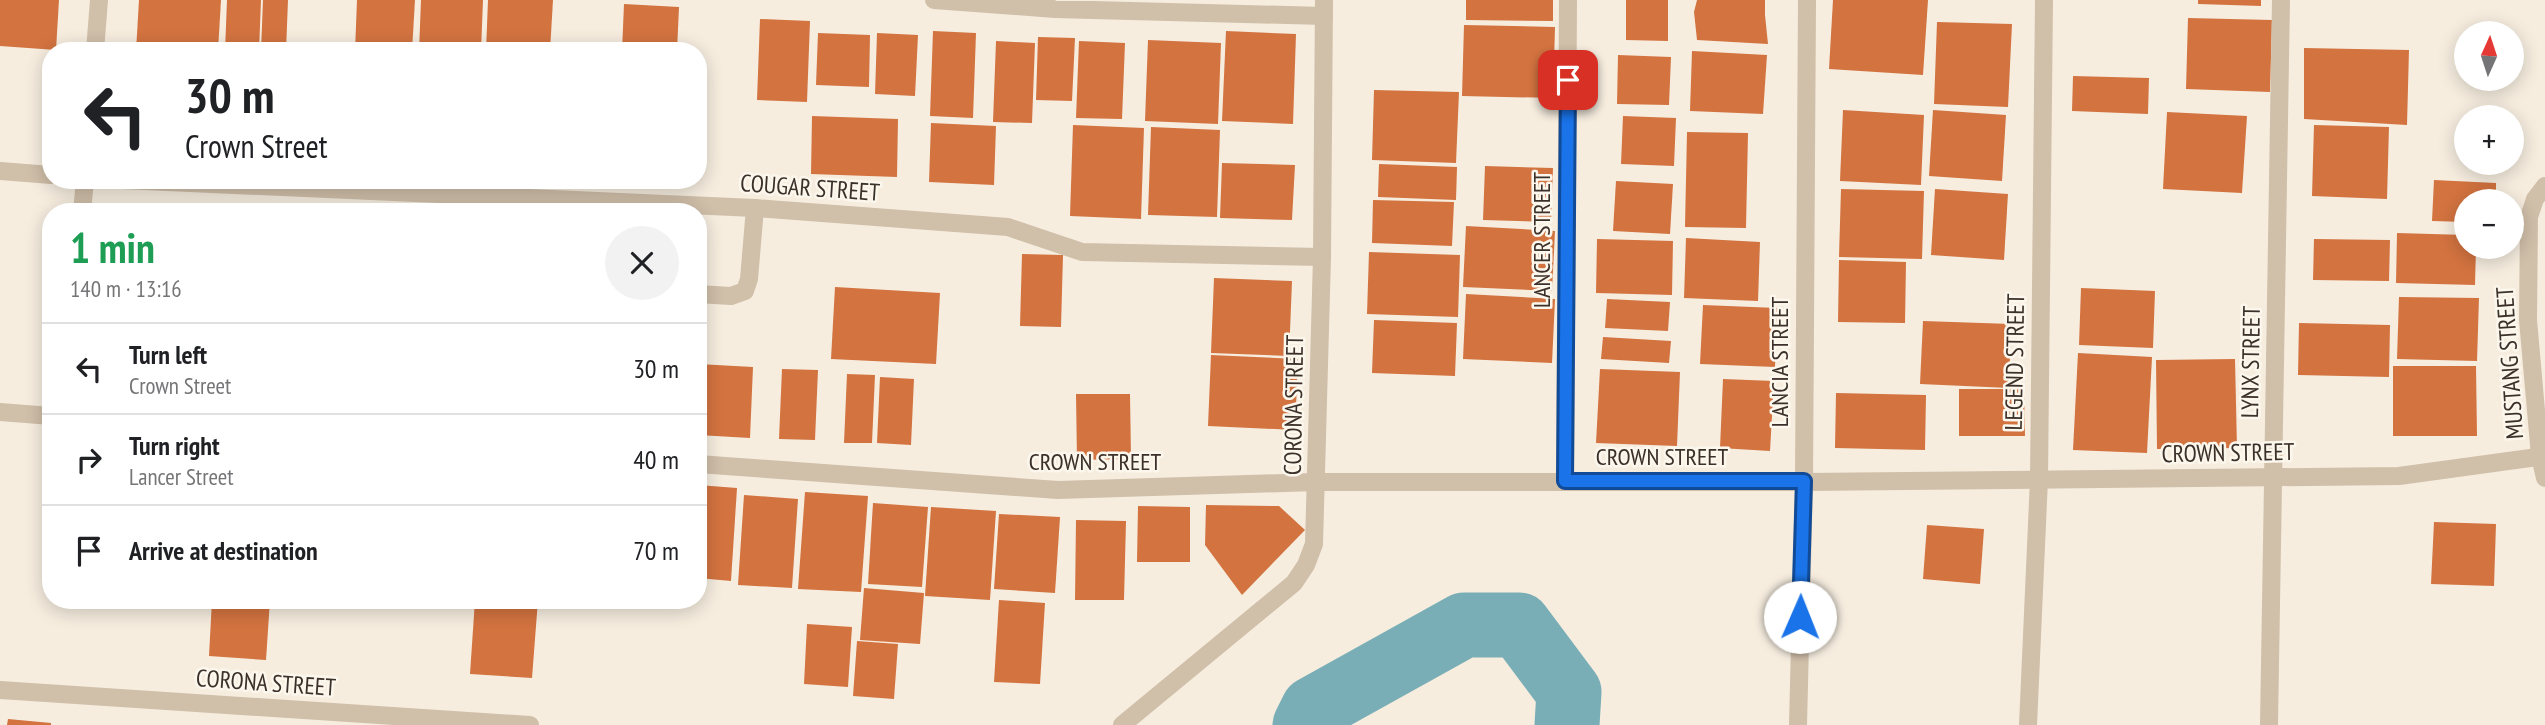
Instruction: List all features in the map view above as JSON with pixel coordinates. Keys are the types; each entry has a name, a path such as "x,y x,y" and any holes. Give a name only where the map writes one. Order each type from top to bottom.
{"street":[{"path":"96,42 99,0"},
{"path":"934,0 1055,9 1324,8"},
{"name":"LANCER STREET","path":"1565,481 1568,0"},
{"name":"LANCIA STREET","path":"1798,725 1804,481 1807,0"},
{"name":"LEGEND STREET","path":"2028,725 2039,480 2044,0"},
{"name":"LYNX STREET","path":"2269,725 2281,0"},
{"name":"CORONA STREET","path":"1122,725 1294,583 1306,565 1314,544 1322,257 1324,8"},
{"path":"0,171 42,175"},
{"name":"MUSTANG STREET","path":"2545,186 2535,198 2529,217 2528,320 2545,478"},
{"name":"COUGAR STREET","path":"240,189 423,203"},
{"name":"COUGAR STREET","path":"707,207 755,208 1008,227 1082,252 1322,257"},
{"path":"707,295 731,296 745,291 755,208"},
{"path":"0,412 42,415"},
{"name":"CROWN STREET","path":"707,465 1059,490 1317,482 2399,476 2543,456"},
{"name":"CORONA STREET","path":"0,690 463,723 530,725"}],"building":[{"path":"0,0 59,0 56,42 42,42 42,49 0,46"},
{"path":"139,0 221,0 219,42 137,42"},
{"path":"227,0 261,0 259,42 225,42"},
{"path":"263,0 288,0 286,42 261,42"},
{"path":"357,0 415,0 413,42 355,42"},
{"path":"421,0 483,0 481,42 419,42"},
{"path":"488,0 553,0 551,42 486,42"},
{"path":"1466,0 1553,0 1553,21 1466,20"},
{"path":"1626,0 1668,0 1668,41 1626,40"},
{"path":"1697,0 1765,0 1768,44 1697,40 1694,12"},
{"path":"1833,0 1928,0 1923,75 1829,69"},
{"path":"2198,0 2261,0 2261,6 2198,4"},
{"path":"624,4 679,7 677,42 622,42"},
{"path":"2188,18 2272,20 2270,92 2186,89"},
{"path":"760,19 810,21 807,102 757,100"},
{"path":"1937,22 2012,24 2008,107 1934,104"},
{"path":"1464,25 1555,27 1553,98 1462,96"},
{"path":"933,31 976,33 973,118 930,116"},
{"path":"1226,31 1296,34 1293,124 1222,121"},
{"path":"818,33 870,35 869,87 816,85"},
{"path":"877,33 918,35 915,96 875,94"},
{"path":"1038,37 1075,38 1072,101 1036,100"},
{"path":"1148,40 1221,43 1218,124 1145,121"},
{"path":"996,41 1035,43 1032,123 993,122"},
{"path":"1079,41 1125,43 1122,119 1076,118"},
{"path":"2304,48 2409,50 2407,125 2304,119"},
{"path":"1692,51 1767,55 1763,114 1690,111"},
{"path":"1618,55 1671,57 1669,105 1617,104"},
{"path":"2073,76 2149,78 2148,114 2072,111"},
{"path":"1374,90 1459,92 1456,163 1372,160"},
{"path":"1843,110 1924,115 1921,185 1840,181"},
{"path":"1933,110 2006,115 2002,181 1929,176"},
{"path":"2167,112 2247,116 2242,193 2163,189"},
{"path":"812,116 898,119 897,177 811,174"},
{"path":"1623,116 1676,118 1674,166 1621,164"},
{"path":"931,123 996,126 994,185 929,182"},
{"path":"1073,125 1144,128 1141,219 1070,216"},
{"path":"2314,125 2389,127 2387,199 2312,196"},
{"path":"1151,127 1220,130 1217,217 1148,215"},
{"path":"1687,132 1748,133 1746,228 1685,227"},
{"path":"1222,163 1295,165 1292,220 1220,218"},
{"path":"1379,164 1457,167 1456,200 1378,197"},
{"path":"1485,166 1553,168 1551,222 1483,220"},
{"path":"2434,180 2496,183 2496,189 2454,189 2454,222 2432,221"},
{"path":"1616,181 1673,184 1670,234 1613,231"},
{"path":"1841,189 1924,191 1922,259 1839,257"},
{"path":"1935,189 2008,194 2004,260 1931,255"},
{"path":"1373,200 1454,202 1452,246 1372,243"},
{"path":"1466,226 1555,231 1552,291 1463,287"},
{"path":"2397,233 2454,235 2454,259 2476,259 2475,285 2396,283"},
{"path":"1686,238 1760,242 1758,301 1684,298"},
{"path":"1597,239 1673,241 1672,295 1596,293"},
{"path":"2314,239 2390,240 2389,281 2313,280"},
{"path":"1369,252 1460,255 1458,317 1367,314"},
{"path":"1022,254 1063,255 1061,327 1020,326"},
{"path":"1839,260 1906,262 1905,323 1838,322"},
{"path":"1214,278 1292,281 1289,356 1211,353"},
{"path":"835,287 940,293 936,364 831,359"},
{"path":"2081,288 2155,291 2153,348 2079,345"},
{"path":"1466,294 1555,299 1552,363 1463,359"},
{"path":"2399,297 2479,298 2477,361 2397,359"},
{"path":"1607,299 1670,302 1668,331 1605,328"},
{"path":"1703,305 1777,308 1775,367 1700,364"},
{"path":"1374,320 1457,323 1455,376 1372,373"},
{"path":"1923,321 2011,324 2009,388 1920,384"},
{"path":"2299,323 2390,325 2389,377 2298,375"},
{"path":"1603,337 1671,341 1669,363 1601,359"},
{"path":"2078,353 2152,357 2147,453 2073,450"},
{"path":"1211,355 1298,359 1295,430 1208,426"},
{"path":"2235,359 2237,448 2157,449 2156,360"},
{"path":"707,364 753,367 750,438 707,436"},
{"path":"2393,366 2476,366 2477,436 2393,436"},
{"path":"782,369 818,370 815,440 779,439"},
{"path":"1600,369 1680,372 1677,446 1596,443"},
{"path":"847,374 875,375 872,443 844,443"},
{"path":"880,377 914,379 911,445 877,443"},
{"path":"1723,379 1774,381 1770,451 1720,448"},
{"path":"1959,389 2024,389 2025,436 1959,436"},
{"path":"1836,393 1926,395 1925,450 1835,448"},
{"path":"1076,394 1130,394 1131,459 1077,460"},
{"path":"707,486 737,488 731,581 707,579"},
{"path":"805,492 868,496 861,592 798,589"},
{"path":"744,495 798,499 792,588 738,585"},
{"path":"873,503 928,507 922,587 868,584"},
{"path":"1206,505 1279,506 1305,530 1242,595 1205,545"},
{"path":"1138,506 1190,507 1190,562 1137,562"},
{"path":"931,507 996,511 990,600 925,596"},
{"path":"999,514 1060,517 1055,593 994,589"},
{"path":"1076,520 1126,521 1124,600 1075,600"},
{"path":"2434,522 2496,524 2494,586 2431,584"},
{"path":"1927,525 1984,529 1980,584 1923,579"},
{"path":"864,588 924,593 920,644 860,640"},
{"path":"999,600 1045,603 1040,684 994,682"},
{"path":"212,609 269,609 266,660 209,656"},
{"path":"474,609 537,609 532,678 470,674"},
{"path":"807,624 852,627 848,687 804,684"},
{"path":"857,641 898,644 894,699 853,696"},
{"path":"8,719 51,723 51,725 7,725"}],"waterway":[{"path":"1305,725 1313,709 1464,625 1519,625 1569,692 1567,725"}],"route":[{"path":"1568,80 1565,481 1804,481 1800,617"}]}
